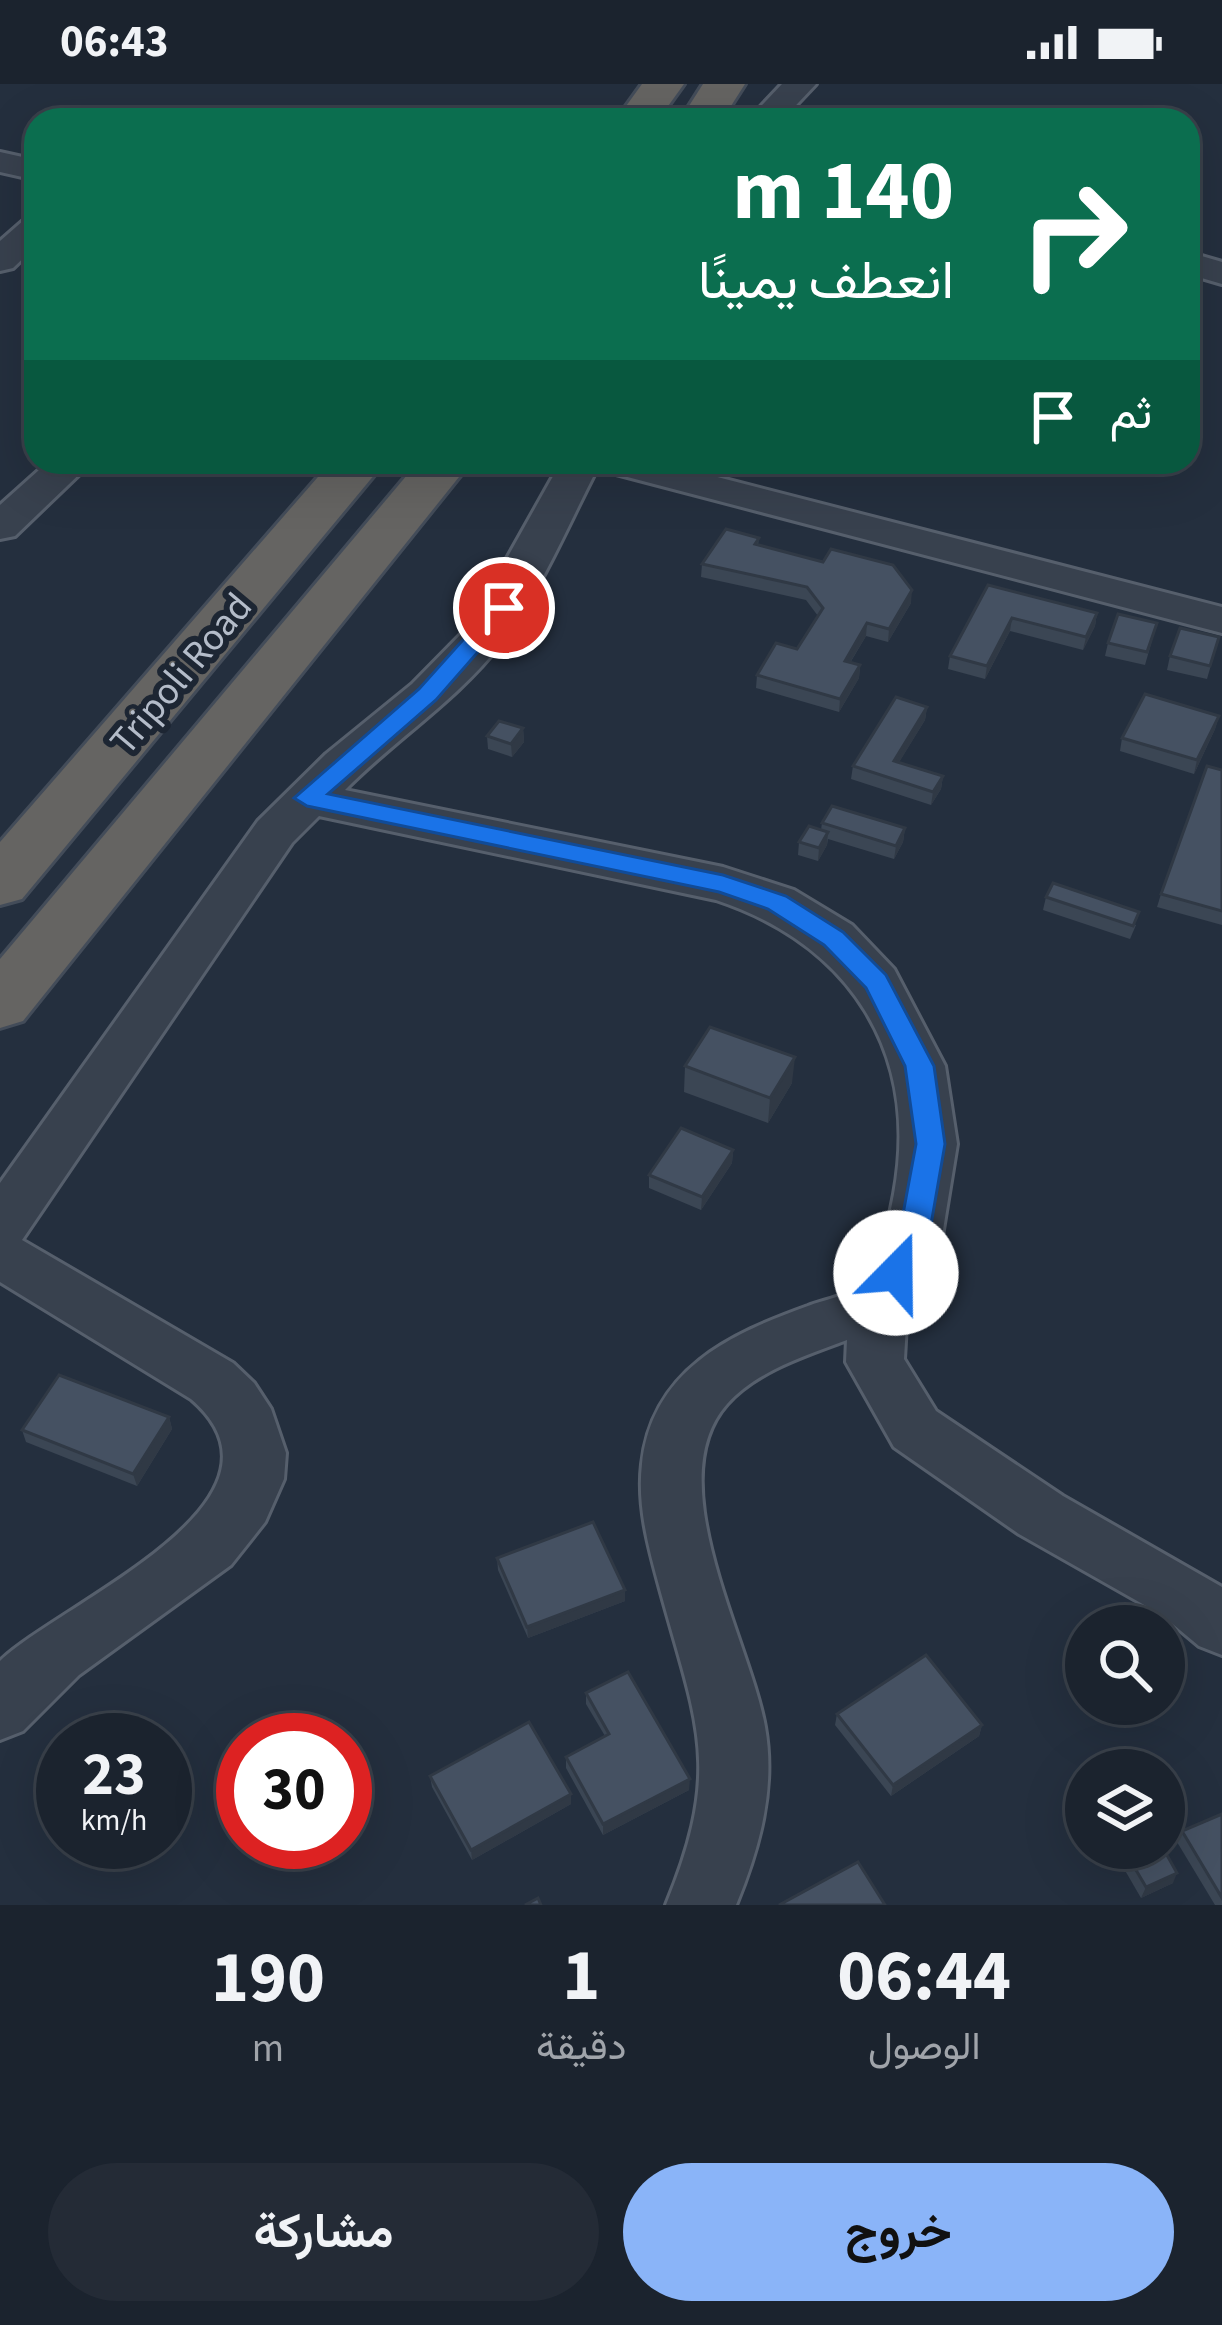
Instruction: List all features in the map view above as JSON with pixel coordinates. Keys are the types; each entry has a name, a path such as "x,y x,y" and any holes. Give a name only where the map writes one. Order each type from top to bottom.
{"highway":[{"name":"Tripoli Road","path":"0,883 349,474"},
{"path":"0,1004 435,474"}],"street":[{"path":"776,108 800,84"},
{"path":"0,260 24,237"},
{"path":"0,527 59,474"},
{"path":"0,1227 251,864 307,798 428,694 484,636 504,608 575,474"},
{"path":"658,474 1222,620"},
{"path":"307,798 723,884 777,902 834,938 876,982 920,1066 931,1144 913,1242 878,1304 875,1361 915,1429 1041,1515 1184,1594 1222,1624"},
{"path":"0,1255 216,1384 247,1423 254,1448 253,1476 244,1505 227,1532 173,1575 40,1665 0,1709"},
{"path":"701,1905 728,1830 735,1778 721,1681 671,1506 673,1442 706,1386 733,1365 878,1304"}],"building":[{"path":"726,529 759,538 755,544 823,562 831,549 893,565 912,590 889,629 867,623 845,661 860,665 840,699 757,675 776,643 797,649 823,608 807,587 702,564"},
{"path":"988,585 1097,613 1086,637 1012,618 987,666 950,656"},
{"path":"1118,614 1157,623 1147,652 1108,643"},
{"path":"1180,628 1219,637 1210,666 1170,656"},
{"path":"1145,694 1219,716 1197,760 1122,738"},
{"path":"896,697 927,707 894,761 943,776 933,792 853,766"},
{"path":"499,721 523,728 511,744 487,736"},
{"path":"1207,766 1222,770 1222,911 1161,894"},
{"path":"832,806 905,828 896,846 822,823"},
{"path":"809,826 828,832 819,848 799,842"},
{"path":"1053,883 1139,912 1133,926 1046,897"},
{"path":"710,1027 795,1057 770,1098 685,1066"},
{"path":"681,1128 733,1150 702,1197 649,1175"},
{"path":"59,1375 169,1417 133,1474 22,1430"},
{"path":"593,1522 625,1590 527,1627 497,1558"},
{"path":"926,1655 982,1725 893,1785 837,1714"},
{"path":"628,1672 690,1779 603,1824 566,1757 609,1734 586,1693"},
{"path":"529,1722 571,1794 471,1850 430,1776"},
{"path":"1222,1814 1222,1898 1185,1836 1185,1830"},
{"path":"858,1862 885,1905 779,1905"},
{"path":"1135,1869 1175,1869 1177,1873 1146,1887"}],"route":[{"path":"504,608 428,694 307,798 723,884 777,902 834,938 876,982 920,1066 931,1144 913,1242 896,1273"}]}
